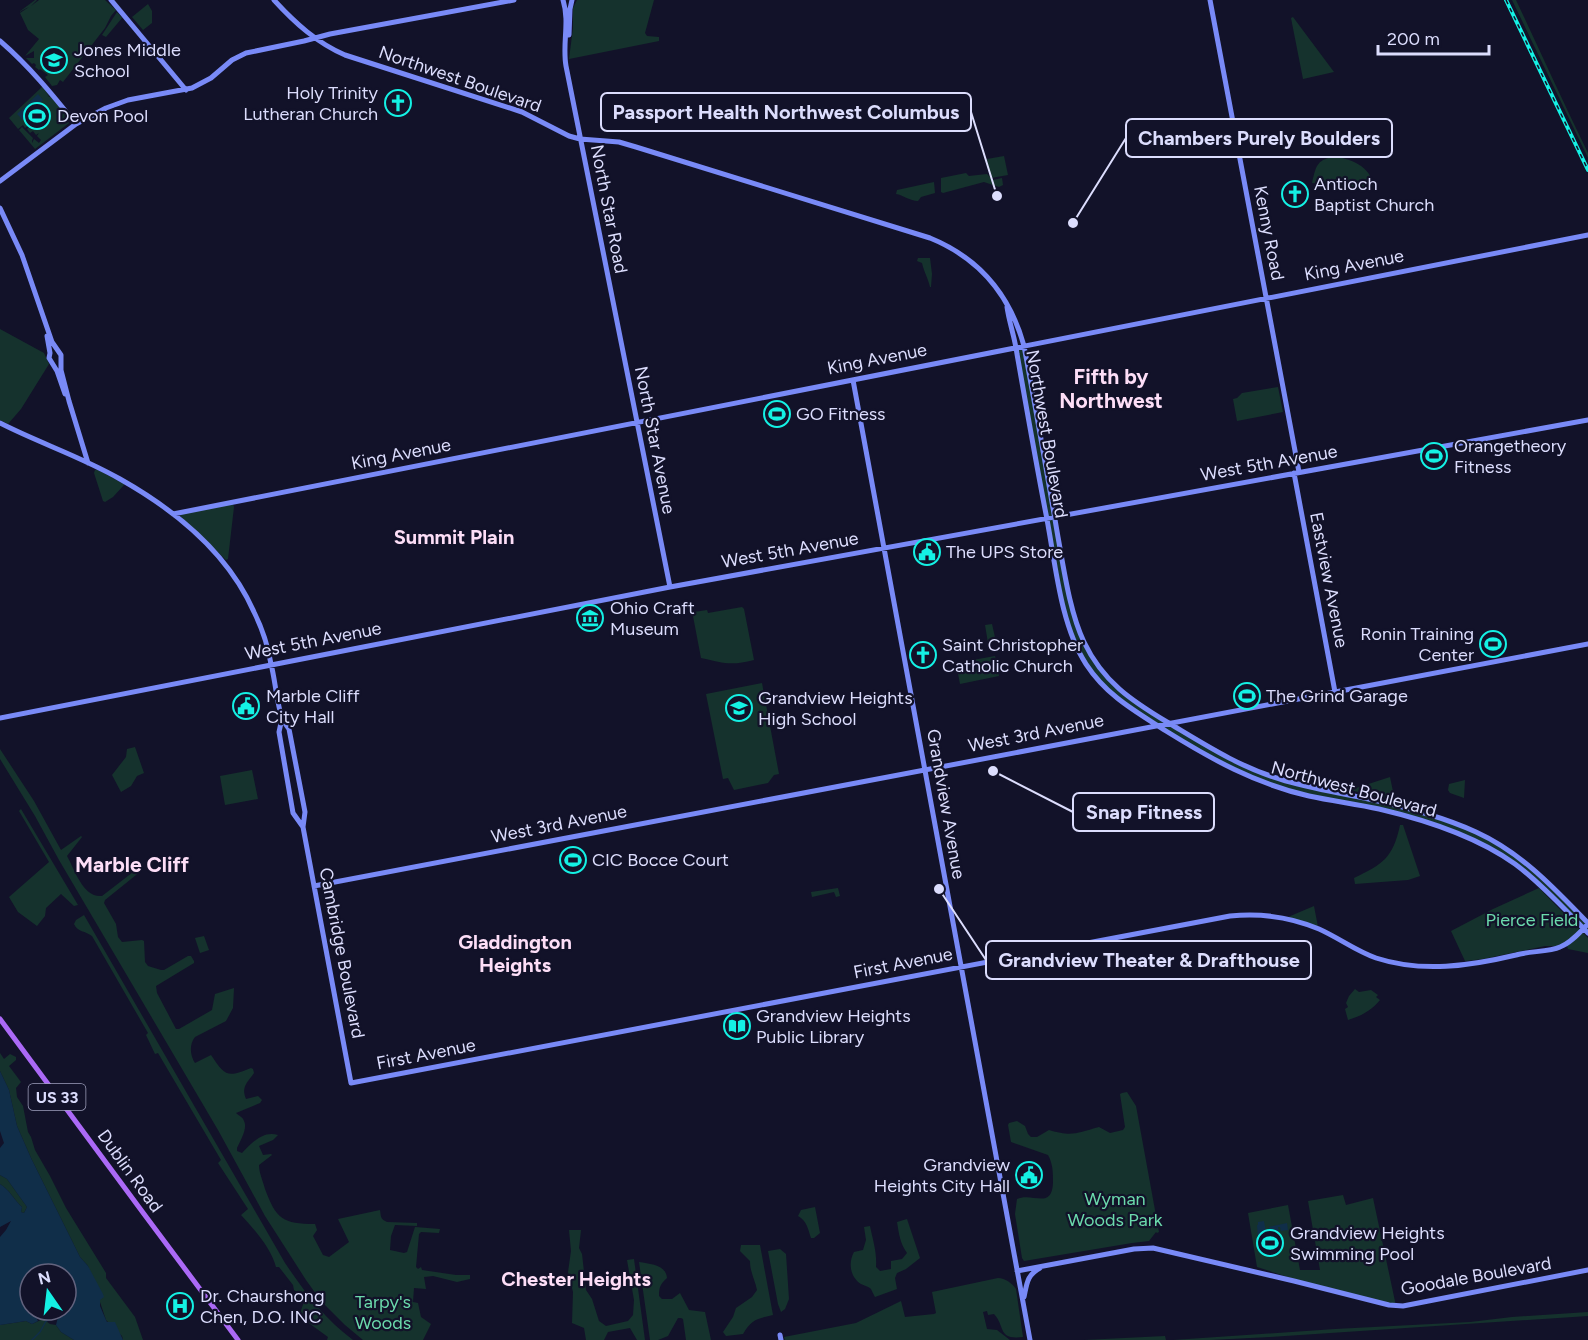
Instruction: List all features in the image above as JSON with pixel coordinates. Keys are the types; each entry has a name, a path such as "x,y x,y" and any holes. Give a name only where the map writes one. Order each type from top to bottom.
{"main road":[{"name":"Dublin Road","path":"0,1019 238,1340"}],"street":[{"path":"111,0 186,90"},
{"name":"Northwest Boulevard","path":"274,0 314,39 345,56 522,112 561,133 580,139 631,145 930,238 957,250 974,262 987,276 1018,325 1024,346 1054,517 1074,614 1087,648 1101,670 1119,690 1140,706 1225,756 1265,774 1404,808 1474,831 1501,845 1526,863 1547,882 1587,927"},
{"path":"0,181 76,124 97,112 118,103 186,90 205,82 232,60 246,53 330,34 514,0"},
{"name":"North Star Road","path":"563,0 567,23 565,54 612,298"},
{"name":"North Star Road","path":"565,54 572,0"},
{"name":"Kenny Road","path":"1210,0 1297,473"},
{"path":"0,41 21,59 46,86 76,124"},
{"path":"0,208 22,255 44,320 57,351 60,353 61,370 88,463"},
{"name":"King Avenue","path":"173,514 1588,235"},
{"name":"North Star Avenue","path":"612,298 670,587"},
{"name":"Northwest Boulevard","path":"1007,305 1067,624 1080,653 1097,679 1119,701 1157,725 1223,764 1276,787 1419,820 1476,841 1516,865 1587,927"},
{"path":"44,320 49,358 69,401"},
{"path":"50,353 57,351"},
{"path":"52,362 61,359"},
{"name":"Grandview Avenue","path":"853,380 1030,1340"},
{"name":"West 5th Avenue","path":"0,718 670,587 1588,420"},
{"name":"Cambridge Boulevard","path":"0,423 88,463 136,488 173,514 220,558 243,590 256,614 272,665 282,718 289,729 305,812 303,828 351,1083"},
{"name":"Eastview Avenue","path":"1297,473 1335,692"},
{"name":"West 3rd Avenue","path":"314,886 1588,644"},
{"name":"Cambridge Boulevard","path":"282,718 279,732 293,813 303,828"},
{"name":"First Avenue","path":"351,1083 1238,915 1264,915 1293,920 1320,929 1358,951 1380,959 1425,967 1464,965 1559,948 1587,927"},
{"name":"Goodale Boulevard","path":"1017,1271 1134,1249 1156,1249 1389,1305 1403,1306 1588,1270"},
{"path":"1023,1302 1026,1282 1030,1275 1050,1264"}],"green space":[{"name":"Jones Middle School","path":"37,0 31,6 39,0 105,0 116,10 105,28 63,82 60,80 57,85 52,86 45,77 48,75 26,58 34,58 34,51 25,56 39,39 28,30 20,13 29,7 19,12"},
{"path":"577,0 654,0 645,33 647,36 659,37 659,41 569,59 573,8"},
{"path":"1512,0 1516,0 1588,153 1588,158"},
{"path":"148,4 152,11 152,23 143,30 132,17"},
{"path":"117,12 122,18 106,37 102,35"},
{"path":"1293,17 1334,72 1303,79 1291,18"},
{"name":"Devon Pool","path":"43,86 50,95 45,91 49,97 51,96 70,119 64,115 69,123 35,149 19,130 22,127 33,138 32,143 34,139 39,143 41,140 37,136 39,133 36,135 33,131 30,133 27,129 29,127 25,128 23,125 18,129 9,118"},
{"path":"1004,156 1008,175 991,178 993,180 1002,178 1003,185 999,187 984,182 941,192 941,178 966,173 969,176 987,174 990,177 987,159"},
{"path":"1333,157 1347,159 1366,170 1372,182 1372,189 1312,183 1320,162"},
{"path":"934,182 935,193 921,197 918,201 896,194 897,190"},
{"path":"918,258 930,258 931,287 922,263 917,261"},
{"path":"0,329 44,353 49,364 21,409 8,424 0,420"},
{"path":"1024,346 1072,603 1087,648 1125,695 1198,741 1265,774 1401,807 1474,831 1518,857 1588,923 1588,933 1534,880 1481,843 1419,820 1276,787 1223,764 1119,701 1087,665 1068,624 1016,347"},
{"path":"1278,387 1283,412 1237,421 1233,399 1242,393"},
{"path":"95,470 124,484 113,497 105,502 94,473"},
{"path":"233,504 228,559 226,560 180,516"},
{"path":"742,607 754,660 727,663 701,658 694,612 707,610 708,613"},
{"path":"992,624 996,642 988,643 985,625"},
{"path":"995,656 999,676 960,684 956,663"},
{"path":"762,683 779,774 774,775 768,783 734,790 728,778 723,779 706,694"},
{"path":"135,747 144,773 137,776 131,786 121,792 112,775 126,757 127,749"},
{"name":"Tarpy's Woods","path":"0,749 34,801 61,850 82,837 67,856 80,882 90,893 102,896 140,868 141,871 104,903 116,924 118,937 122,942 144,941 145,962 148,966 164,970 188,956 191,956 194,961 156,986 157,993 176,1029 212,1010 215,994 234,988 233,1008 226,1021 195,1037 191,1046 191,1054 195,1063 211,1055 223,1071 231,1074 253,1069 254,1073 244,1088 246,1099 258,1096 262,1100 236,1113 243,1118 245,1124 237,1151 242,1153 267,1134 278,1135 273,1140 259,1146 263,1155 272,1155 259,1165 259,1168 269,1199 277,1213 288,1221 315,1224 317,1230 313,1236 323,1255 329,1257 349,1242 338,1219 380,1210 382,1218 387,1222 417,1223 417,1226 395,1225 390,1250 404,1253 407,1252 415,1227 440,1229 439,1233 421,1232 419,1234 416,1267 418,1269 421,1267 422,1270 470,1275 470,1279 457,1282 433,1276 424,1277 426,1289 414,1288 413,1302 418,1303 421,1317 431,1324 423,1340 363,1340 321,1301 265,1216 218,1130 0,759"},
{"path":"252,770 258,799 225,805 220,776"},
{"path":"1390,777 1395,801 1350,790"},
{"path":"1465,780 1464,798 1450,793 1449,784"},
{"path":"21,809 78,905 74,906 61,894 46,908 45,916 37,926 18,912 9,897 49,862 19,811"},
{"path":"1400,825 1403,825 1420,876 1408,880 1355,884 1354,878 1379,864 1390,853"},
{"path":"838,888 840,896 836,897 834,892 812,897 811,892"},
{"name":"Pierce Field","path":"1539,888 1588,938 1588,953 1568,949 1567,946 1545,946 1465,961 1451,931"},
{"path":"1314,906 1318,927 1288,917"},
{"path":"84,915 285,1263 316,1305 353,1340 327,1340 328,1337 299,1316 305,1299 294,1290 293,1285 279,1267 276,1267 266,1246 241,1215 248,1209 218,1163 221,1160 158,1053 155,1054 146,1035 148,1033 92,936 77,929 74,924"},
{"path":"204,936 209,950 200,953 195,938"},
{"path":"1355,989 1359,992 1371,990 1378,995 1376,997 1380,1000 1366,1013 1348,1020 1346,1003"},
{"path":"0,1053 4,1059 10,1054 16,1057 16,1060 9,1066 21,1082 16,1088 17,1097 23,1106 28,1132 35,1150 66,1208 106,1273 106,1278 135,1317 143,1340 123,1340 122,1336 106,1320 88,1266 80,1257 17,1126 9,1090 0,1071"},
{"name":"Wyman Woods Park","path":"1127,1092 1136,1106 1159,1232 1156,1232 1149,1241 1024,1261 1015,1214 1017,1199 1023,1197 1040,1199 1049,1196 1053,1183 1052,1168 1048,1155 1011,1142 1009,1123 1017,1121 1025,1126 1031,1137 1037,1137 1049,1130 1069,1134 1099,1127 1110,1133 1123,1130 1125,1127 1120,1094"},
{"path":"0,1175 7,1179 27,1207 24,1213 21,1212 22,1207 0,1184"},
{"path":"1343,1195 1346,1205 1373,1198 1396,1306 1328,1290 1257,1267 1248,1213 1288,1205 1300,1270 1320,1270 1308,1201"},
{"path":"815,1207 820,1233 811,1238 808,1228 798,1216 801,1210"},
{"path":"907,1219 920,1258 897,1273 895,1278 897,1289 875,1297 870,1288 854,1278 851,1270 854,1252 863,1250 866,1240 864,1227 870,1226 876,1267 880,1271 891,1269 891,1261 902,1259 907,1253 901,1242 897,1222"},
{"path":"569,1230 581,1230 579,1248 582,1254 586,1290 592,1299 599,1321 606,1326 628,1321 633,1315 634,1300 627,1260 634,1259 645,1340 637,1340 630,1328 608,1332 604,1340 586,1340 584,1328 572,1323 573,1292 568,1272 571,1251"},
{"path":"741,1245 760,1245 773,1315 755,1320 743,1334 726,1336 723,1332 736,1308 752,1297 757,1290 750,1261 740,1251"},
{"path":"780,1249 786,1254 789,1299 785,1309 781,1312 768,1251"},
{"path":"639,1262 664,1270 667,1278 661,1284 659,1291 662,1299 672,1299 680,1293 689,1310 705,1312 711,1340 686,1340 683,1319 678,1318 668,1336 650,1340"},
{"path":"998,1278 1008,1281 1016,1289 1023,1337 1009,1336 1003,1332 998,1319 994,1314 988,1315 987,1311 983,1312 987,1329 997,1330 1010,1340 785,1340 784,1337 856,1323 901,1301 905,1317 934,1314 936,1313 932,1292"},
{"path":"1588,1312 1588,1316 1270,1337 1173,1340 1470,1322"},
{"path":"20,1322 32,1324 47,1322 56,1325 61,1332 74,1340 0,1340 0,1325"},
{"path":"1165,1336 1166,1340 1084,1340"}],"water":[{"path":"38,94 43,100 36,107 39,110 34,115 30,112 23,120 17,114"},
{"path":"0,1071 9,1090 17,1126 31,1158 80,1257 88,1266 103,1294 100,1306 107,1322 115,1322 123,1340 74,1340 61,1332 56,1325 57,1322 78,1322 78,1262 18,1262 20,1322 0,1325 0,1237 11,1221 0,1227 0,1184 22,1207 21,1212 24,1213 27,1207 7,1179 0,1175 0,1148 4,1143 0,1131"},
{"path":"1264,1221 1268,1243 1261,1245 1257,1225 1258,1222"},
{"path":"1287,1223 1288,1230 1281,1231 1278,1227 1280,1237 1271,1239 1269,1227"}],"waterway":[{"path":"32,1340 45,1322"}],"railway":[{"path":"1506,0 1588,170"}],"place":[{"name":"Jones Middle School","path":"54,60"},
{"name":"Holy Trinity Lutheran Church","path":"398,103"},
{"name":"Devon Pool","path":"37,116"},
{"name":"Antioch Baptist Church","path":"1295,194"},
{"name":"Passport Health Northwest Columbus","path":"997,196"},
{"name":"Chambers Purely Boulders","path":"1073,223"},
{"name":"GO Fitness","path":"777,414"},
{"name":"Orangetheory Fitness","path":"1434,456"},
{"name":"The UPS Store","path":"927,552"},
{"name":"Ohio Craft Museum","path":"590,618"},
{"name":"Ronin Training Center","path":"1493,644"},
{"name":"Saint Christopher Catholic Church","path":"923,655"},
{"name":"The Grind Garage","path":"1247,696"},
{"name":"Marble Cliff City Hall","path":"246,706"},
{"name":"Grandview Heights High School","path":"739,708"},
{"name":"Snap Fitness","path":"993,771"},
{"name":"CIC Bocce Court","path":"573,860"},
{"name":"Grandview Theater & Drafthouse","path":"939,889"},
{"name":"Grandview Heights Public Library","path":"737,1026"},
{"name":"Grandview Heights City Hall","path":"1029,1175"},
{"name":"Grandview Heights Swimming Pool","path":"1270,1243"},
{"name":"Dr. Chaurshong Chen, D.O. INC","path":"180,1306"}],"district":[{"name":"Fifth by Northwest","path":"1111,389"},
{"name":"Summit Plain","path":"454,537"},
{"name":"Marble Cliff","path":"132,865"},
{"name":"Gladdington Heights","path":"515,954"},
{"name":"Chester Heights","path":"576,1279"}]}
